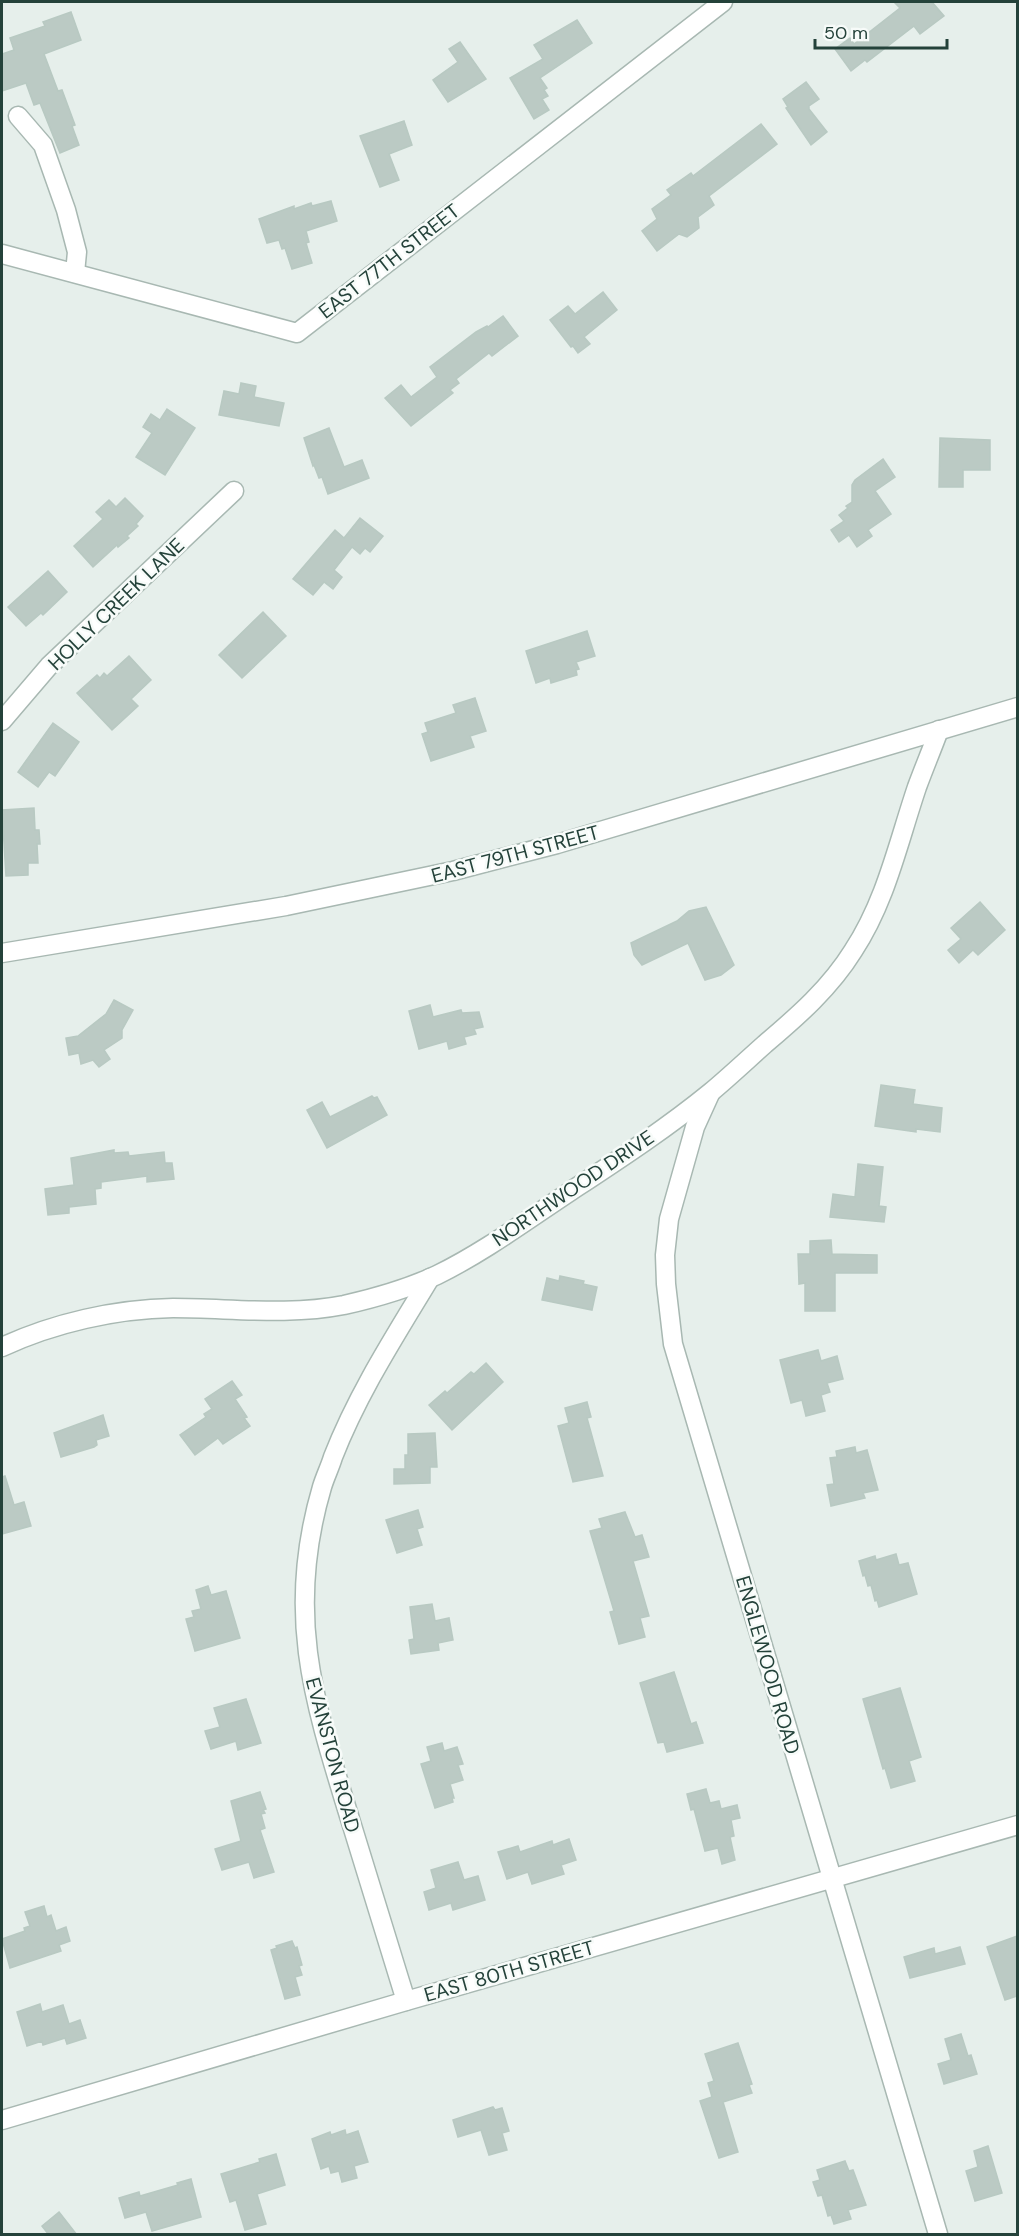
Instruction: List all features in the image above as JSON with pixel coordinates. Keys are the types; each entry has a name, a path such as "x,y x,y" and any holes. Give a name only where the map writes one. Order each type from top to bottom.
{"street":[{"name":"EAST 77TH STREET","path":"2,254 297,333 723,2"},
{"path":"18,116 43,145 66,210 77,252 75,273"},
{"name":"HOLLY CREEK LANE","path":"2,720 49,666 234,491"},
{"name":"EAST 79TH STREET","path":"2,953 286,906 453,871 569,841 1017,707"},
{"name":"NORTHWOOD DRIVE","path":"2,1347 32,1334 96,1317 156,1309 286,1310 318,1308 366,1299 405,1288 429,1278 460,1263 515,1229 603,1170 711,1092 803,1011 840,971 867,930 885,889 917,787 939,730"},
{"name":"ENGLEWOOD ROAD","path":"711,1092 695,1127 669,1220 665,1264 668,1317 676,1356 938,2235"},
{"name":"EVANSTON ROAD","path":"406,2001 320,1720 307,1653 304,1600 311,1532 326,1473 373,1372 429,1278"},
{"name":"EAST 80TH STREET","path":"2,2120 1017,1825"}],"building":[{"path":"894,2 932,2 944,16 920,34 914,26 867,62 865,60 851,71 835,49 850,38 854,44 900,8"},
{"path":"71,12 81,40 44,54 58,91 62,90 75,125 72,126 79,145 60,153 40,103 34,105 26,83 2,91 2,54 14,50 10,38 45,26 43,22"},
{"path":"577,20 592,43 540,78 547,88 544,90 548,96 542,99 549,110 534,119 510,78 543,59 534,45"},
{"path":"460,42 486,79 448,102 433,80 458,62 449,49"},
{"path":"806,82 819,99 809,106 809,109 827,132 811,145 786,108 788,107 783,99"},
{"path":"404,121 412,145 389,154 399,180 380,187 360,136"},
{"path":"761,124 777,144 709,196 714,205 698,217 699,228 687,237 679,234 657,251 642,231 657,219 652,209 671,195 667,190 691,173 693,176"},
{"path":"331,201 337,221 306,231 309,242 306,243 312,263 292,269 285,248 282,249 279,240 267,243 259,219 294,206 294,209 311,203 312,206"},
{"path":"603,292 617,310 584,337 590,344 578,353 550,320 568,306 575,314"},
{"path":"503,316 518,336 492,356 489,353 456,379 459,383 450,390 453,393 411,426 385,398 401,385 411,397 437,377 430,367 476,332 488,327"},
{"path":"241,383 256,386 254,397 284,403 279,426 219,415 224,391 239,394"},
{"path":"167,409 195,428 165,475 136,457 152,433 143,427 151,414 160,420"},
{"path":"329,428 344,467 362,460 369,478 328,494 322,477 319,478 313,466 304,438"},
{"path":"940,438 990,440 990,470 963,470 963,487 939,487"},
{"path":"883,459 895,477 875,491 891,514 868,530 872,536 857,547 849,535 839,542 831,530 844,521 839,515 852,502 852,485 855,480"},
{"path":"125,498 143,516 136,524 138,526 127,536 129,538 118,547 117,545 93,567 74,546 103,519 96,512 109,500 116,507"},
{"path":"360,518 383,536 370,552 365,548 360,554 352,547 334,570 342,577 333,589 324,582 313,595 293,579 335,530 344,538"},
{"path":"48,571 67,592 43,615 41,613 26,626 8,607"},
{"path":"263,612 286,636 242,678 219,655"},
{"path":"587,631 595,656 576,662 579,669 576,670 577,675 551,683 550,678 536,683 526,651"},
{"path":"129,656 151,680 131,699 138,706 112,730 77,693 97,675 100,678 104,673 107,676"},
{"path":"475,698 486,731 470,736 474,747 431,761 422,734 428,732 425,723 456,713 453,705"},
{"path":"53,723 79,742 55,776 49,772 38,787 18,772"},
{"path":"34,808 35,830 39,830 38,863 28,863 28,875 6,876 2,810"},
{"path":"980,902 1005,930 978,955 973,950 959,963 948,950 961,939 951,928"},
{"path":"706,907 734,965 721,975 705,980 688,943 642,965 634,955 631,943 677,921 689,911"},
{"path":"114,1000 133,1010 122,1030 122,1038 104,1050 110,1059 99,1067 93,1060 81,1064 79,1053 69,1055 66,1038 78,1036 106,1014"},
{"path":"430,1005 433,1017 461,1010 462,1013 479,1012 483,1027 474,1029 476,1034 464,1037 466,1044 449,1049 447,1041 419,1049 409,1011"},
{"path":"881,1085 915,1090 913,1104 942,1108 940,1132 916,1129 916,1132 875,1126"},
{"path":"372,1096 377,1097 387,1115 327,1148 307,1110 322,1102 330,1117"},
{"path":"114,1150 114,1153 128,1152 129,1156 164,1152 165,1163 172,1163 174,1179 147,1182 147,1176 101,1182 101,1188 95,1189 96,1204 69,1207 69,1213 48,1215 45,1189 74,1185 71,1158"},
{"path":"858,1164 883,1167 879,1206 886,1207 884,1222 830,1217 833,1194 855,1197"},
{"path":"831,1240 832,1254 877,1255 877,1273 835,1273 835,1311 805,1311 805,1283 799,1284 798,1254 810,1254 810,1241"},
{"path":"560,1276 584,1281 583,1284 597,1287 592,1310 542,1300 547,1278 559,1281"},
{"path":"818,1350 821,1361 837,1356 843,1379 827,1383 830,1392 821,1395 825,1411 806,1416 802,1400 791,1403 780,1360"},
{"path":"486,1363 503,1382 452,1430 429,1405"},
{"path":"232,1381 242,1395 235,1399 250,1426 223,1444 218,1438 195,1455 180,1435 206,1417 204,1414 212,1409 205,1399"},
{"path":"587,1402 591,1417 587,1418 603,1476 573,1482 558,1426 569,1423 565,1408"},
{"path":"103,1415 109,1436 96,1440 97,1445 94,1447 61,1457 54,1433"},
{"path":"435,1433 437,1467 430,1467 430,1483 394,1484 394,1469 405,1469 408,1434"},
{"path":"855,1447 856,1453 867,1450 878,1490 863,1493 865,1498 831,1506 827,1485 834,1484 830,1458 837,1457 836,1451"},
{"path":"5,1476 14,1505 24,1502 31,1526 2,1534 2,1477"},
{"path":"418,1510 423,1527 417,1529 422,1545 397,1553 386,1520"},
{"path":"625,1512 635,1537 642,1535 649,1557 633,1561 649,1616 640,1618 645,1637 619,1644 610,1612 614,1611 590,1531 602,1528 599,1519"},
{"path":"896,1554 899,1565 908,1563 917,1594 879,1607 871,1585 868,1586 865,1575 863,1576 859,1561 875,1556 876,1560"},
{"path":"208,1586 211,1595 226,1591 240,1638 195,1651 186,1619 194,1617 192,1611 201,1609 196,1590"},
{"path":"432,1604 435,1621 449,1618 453,1640 438,1643 439,1650 411,1654 409,1640 414,1639 410,1607"},
{"path":"674,1672 691,1724 696,1722 703,1743 667,1752 664,1742 658,1743 640,1683"},
{"path":"900,1688 921,1757 909,1761 915,1781 891,1788 885,1768 883,1769 863,1699"},
{"path":"246,1699 261,1743 238,1750 236,1741 211,1749 205,1731 220,1727 214,1708"},
{"path":"442,1743 444,1751 457,1747 463,1764 458,1765 463,1780 450,1784 453,1802 435,1808 421,1764 431,1761 427,1747"},
{"path":"706,1789 710,1803 719,1801 721,1809 737,1805 740,1818 731,1820 734,1836 730,1837 735,1860 722,1864 718,1848 705,1851 694,1809 691,1810 687,1794"},
{"path":"260,1792 266,1809 263,1810 265,1813 261,1814 265,1828 260,1830 274,1872 254,1878 249,1862 222,1870 215,1849 241,1841 231,1801"},
{"path":"569,1839 576,1860 561,1865 564,1874 532,1884 528,1872 507,1879 498,1852 518,1846 520,1852 552,1841 553,1845"},
{"path":"458,1862 464,1880 478,1876 485,1900 453,1910 451,1903 429,1910 424,1892 436,1888 431,1870"},
{"path":"44,1906 47,1917 51,1915 56,1931 66,1927 70,1941 59,1945 61,1951 10,1968 2,1939 25,1931 24,1928 30,1926 25,1912"},
{"path":"1017,1936 1017,1996 1005,2000 987,1947"},
{"path":"292,1941 295,1948 297,1947 302,1965 299,1966 302,1975 295,1977 300,1995 285,1999 271,1950"},
{"path":"960,1947 965,1964 910,1978 904,1957 934,1948 935,1954"},
{"path":"40,2004 42,2012 63,2005 69,2024 80,2020 86,2038 67,2044 65,2038 43,2045 42,2041 27,2046 17,2012"},
{"path":"961,2034 977,2074 944,2084 938,2064 951,2060 945,2039"},
{"path":"738,2043 752,2084 749,2085 752,2093 723,2102 738,2152 719,2158 700,2101 712,2097 708,2083 714,2081 705,2054"},
{"path":"493,2107 495,2110 502,2108 509,2131 502,2133 507,2150 489,2155 481,2130 458,2137 453,2120"},
{"path":"345,2130 346,2135 358,2131 368,2162 354,2166 357,2178 342,2182 339,2171 331,2173 329,2166 321,2169 312,2139 330,2132 331,2135"},
{"path":"988,2146 1002,2193 975,2201 966,2171 978,2167 974,2151"},
{"path":"276,2154 285,2185 257,2194 266,2224 245,2230 236,2200 230,2202 221,2174 260,2162 259,2159"},
{"path":"845,2161 849,2171 853,2170 866,2205 848,2210 851,2219 834,2224 831,2215 828,2216 822,2195 818,2196 813,2182 820,2180 817,2170"},
{"path":"191,2179 201,2217 152,2231 146,2212 125,2218 119,2198 139,2192 140,2196"},
{"path":"59,2212 77,2235 49,2235 42,2226"}]}
